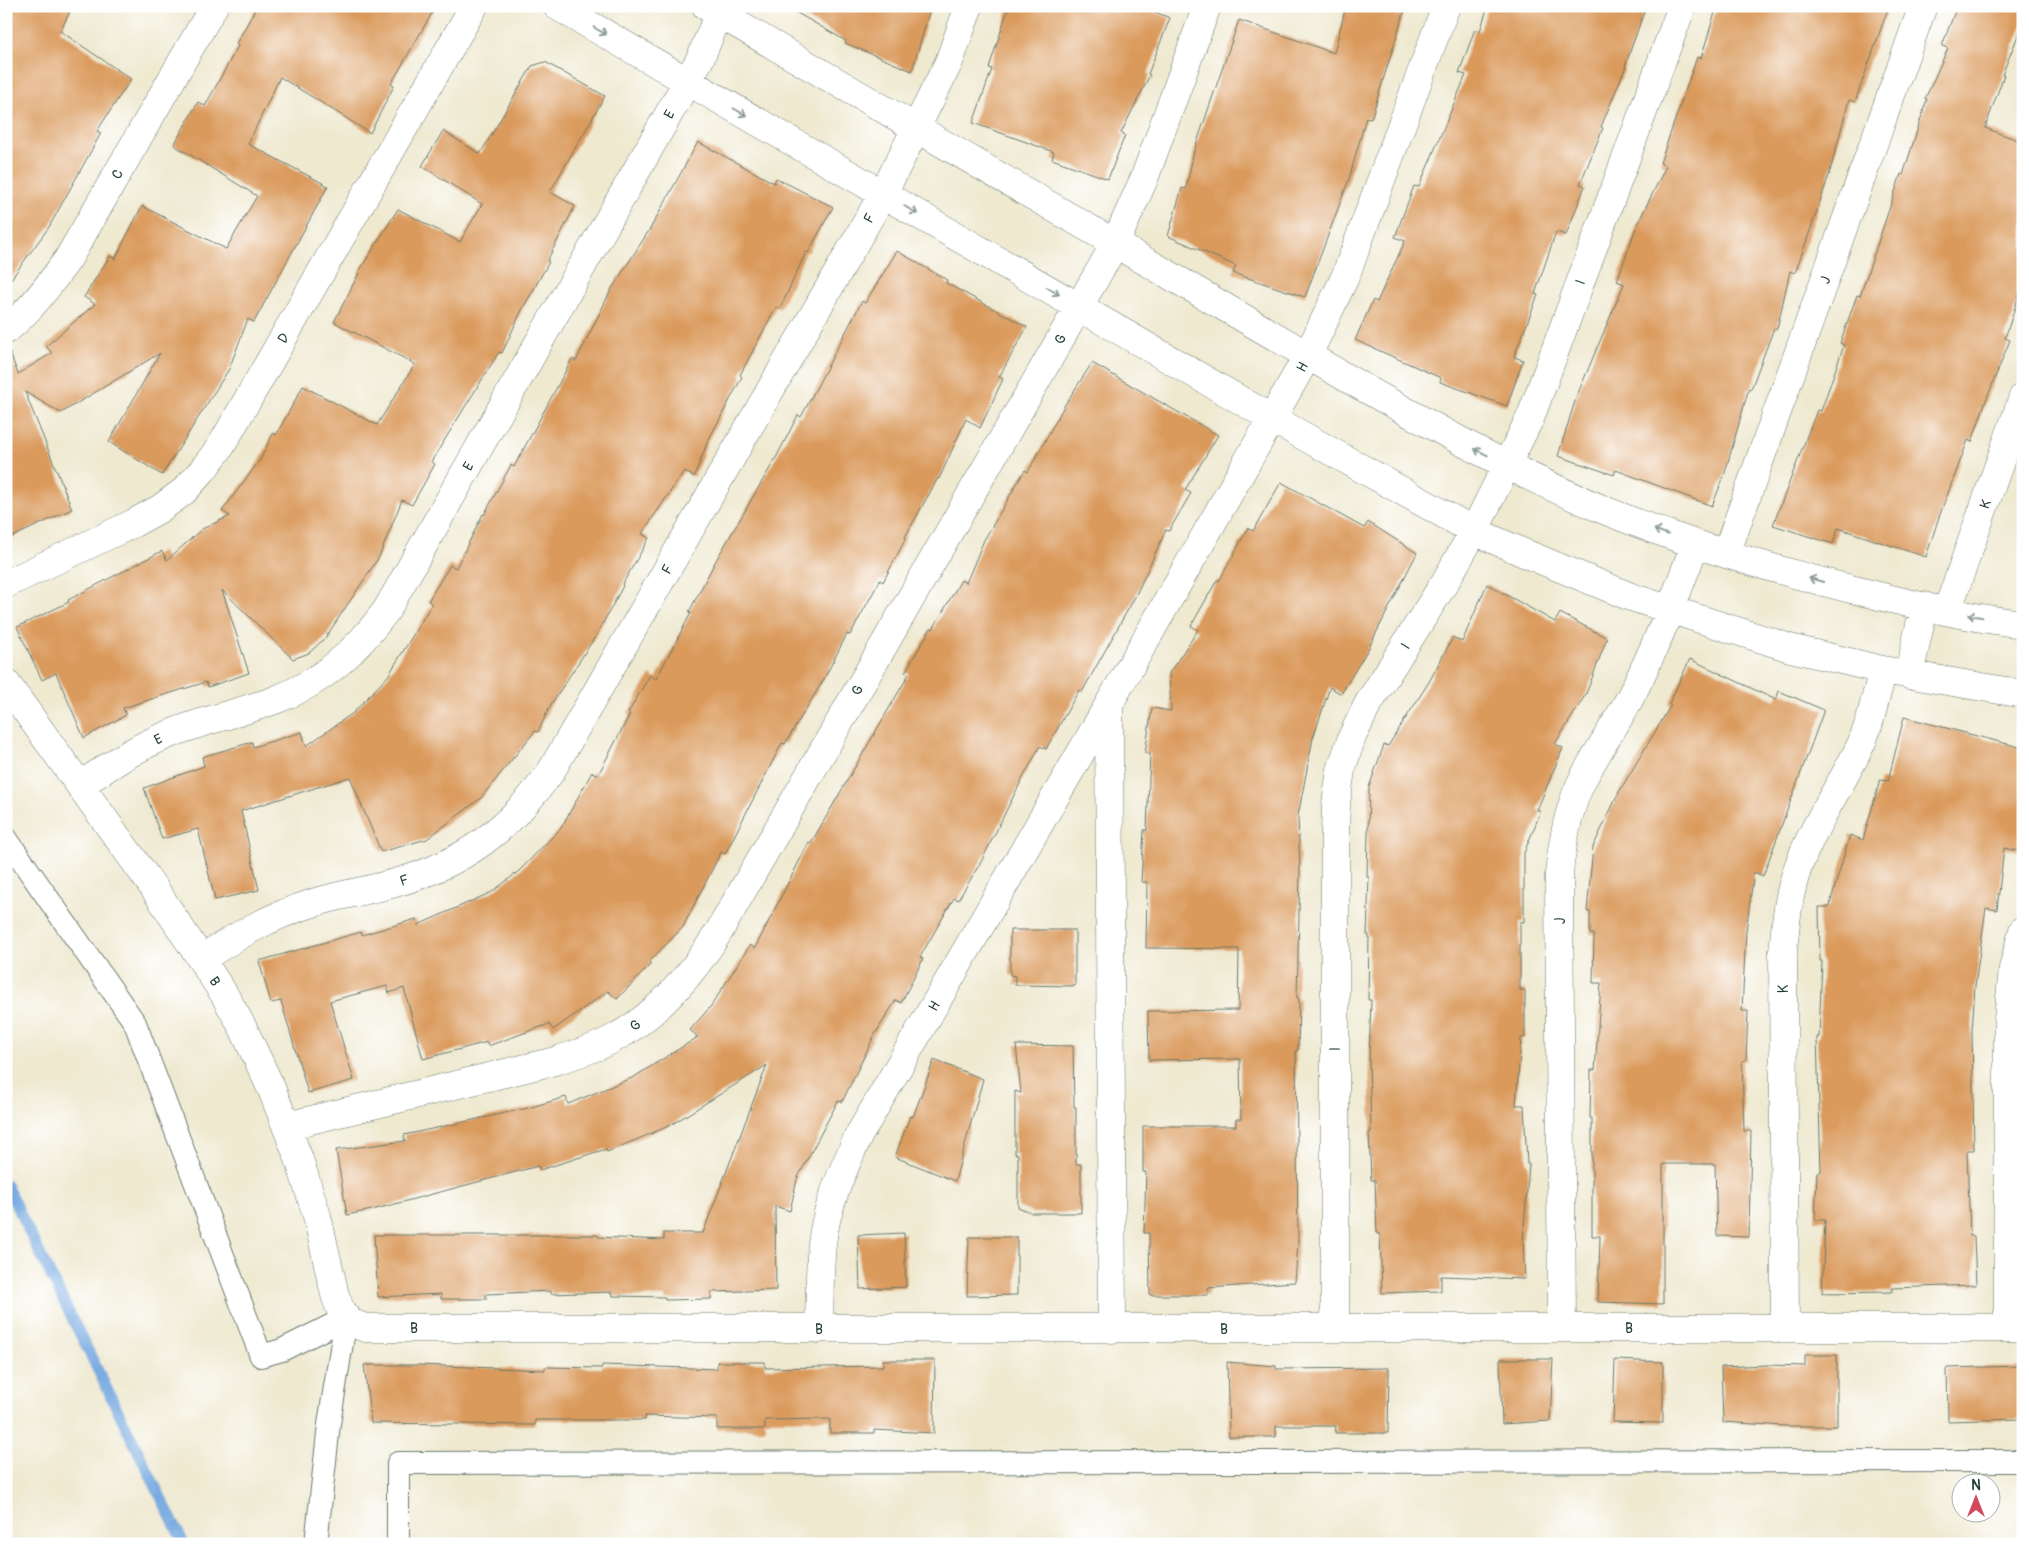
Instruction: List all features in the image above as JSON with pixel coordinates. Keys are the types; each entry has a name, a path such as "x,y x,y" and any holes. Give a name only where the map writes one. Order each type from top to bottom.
{"street":[{"name":"C","path":"6,330 19,320 45,292 68,259 214,6"},
{"name":"D","path":"6,584 134,523 161,508 184,491 202,472 221,446 474,6"},
{"path":"557,6 1273,418 1474,531 1559,568 1671,610 1790,648 1883,670 2023,694"},
{"name":"F","path":"201,959 253,927 282,914 311,904 426,873 456,859 485,842 534,795 550,773 883,194 949,62 969,6"},
{"name":"G","path":"286,1126 522,1070 581,1053 612,1040 640,1022 663,1002 702,958 1115,244 1144,179 1208,6"},
{"name":"H","path":"819,1329 822,1243 834,1192 859,1135 1109,704 1308,355 1345,277 1446,6"},
{"name":"I","path":"1335,1328 1335,835 1336,804 1342,770 1352,737 1368,704 1445,582 1474,531 1531,416 1682,6"},
{"name":"J","path":"1726,554 1923,6"},
{"path":"715,9 1115,244 1418,418 1506,464 1614,513 1726,554 1834,585 1935,609 2023,624"},
{"name":"E","path":"81,785 136,750 170,733 275,700 300,689 325,674 343,660 386,612 700,59 715,9"},
{"name":"K","path":"1910,675 1935,609 2023,397"},
{"name":"J","path":"1562,1328 1559,874 1562,846 1569,817 1580,786 1632,694 1671,610 1696,544"},
{"name":"K","path":"1785,1328 1783,951 1785,922 1791,890 1801,858 1862,742 1883,670"},
{"name":"B","path":"6,682 148,880 201,959 243,1028 258,1058 286,1126 317,1216 340,1311 350,1322 365,1328 2016,1328"},
{"path":"1109,704 1112,1329"},
{"path":"2016,1328 2008,1018 2013,968 2023,930"}],"lane":[{"path":"6,838 135,1023 261,1356 282,1350 346,1318"},
{"path":"316,1544 329,1424 346,1318"},
{"path":"398,1544 398,1463 2023,1462"}],"building":[{"path":"6,6 73,6 60,31 131,79 97,131 101,133 49,227 6,286"},
{"path":"257,6 436,6 391,84 394,86 370,133 280,77 248,144 328,186 254,322 248,319 229,369 162,475 109,442 160,353 61,413 25,392 72,509 6,540 6,348 8,348 18,374 52,353 46,346 95,304 84,297 110,256 115,259 142,206 226,249 257,196 174,145 198,102 205,106 238,46 236,44"},
{"path":"785,6 931,6 912,71 845,43 846,41"},
{"path":"1009,6 1140,6 1170,18 1148,74 1150,75 1121,133 1125,135 1108,179 1052,159 1054,152 973,123 992,69 989,68"},
{"path":"1346,6 1406,6 1371,119 1366,118 1349,179 1305,297 1233,273 1236,266 1168,236 1182,188 1186,189 1194,151 1239,20 1334,53"},
{"path":"1488,6 1626,6 1644,12 1626,66 1601,127 1603,128 1580,184 1585,186 1566,235 1556,232 1535,294 1538,295 1514,357 1523,360 1507,406 1440,382 1441,378 1355,340 1373,300 1377,302 1405,241 1395,237 1414,186 1419,187 1466,75 1459,73 1475,29 1480,31"},
{"path":"1717,6 1889,6 1855,102 1849,100 1829,175 1795,273 1790,271 1777,329 1774,328 1751,389 1749,388 1724,476 1712,506 1616,470 1614,475 1558,456 1576,398 1624,284 1617,281 1637,225 1666,166 1660,163 1697,57 1701,58"},
{"path":"1957,6 2023,6 2023,23 2002,75 2004,75 1985,128 2023,142 2023,283 2005,338 2010,340 1972,442 1968,440 1926,557 1838,528 1833,544 1773,525 1817,410 1821,411 1844,345 1840,343 1857,295 1860,296 1901,174 1903,175 1927,99 1925,99 1948,48 1942,46"},
{"path":"545,62 605,96 550,192 575,206 547,261 549,262 522,310 502,353 499,352 431,462 435,464 412,505 402,500 379,557 326,637 309,653 293,659 222,590 249,673 208,687 206,682 123,708 126,715 84,738 56,673 42,680 17,627 69,602 68,600 162,551 167,560 202,529 230,516 222,511 260,460 273,433 276,435 303,386 377,425 415,364 334,322 358,273 398,209 460,242 482,204 422,166 443,131 480,154 532,66"},
{"path":"698,142 774,183 776,178 833,207 808,253 806,252 780,309 776,307 740,375 742,377 708,441 694,477 684,471 642,534 649,538 597,634 550,706 538,732 535,731 481,798 427,839 381,852 350,777 241,811 259,890 215,900 198,829 162,839 144,788 204,766 202,757 252,742 253,747 302,732 306,746 353,713 388,676 432,604 428,601 450,565 456,568 483,514 511,465 514,467 572,359 576,361 611,290 650,229"},
{"path":"897,251 947,280 946,283 1027,327 999,377 1003,379 980,428 966,419 939,479 905,537 883,582 880,580 850,635 847,634 824,679 785,744 782,743 725,854 721,852 683,927 617,999 608,991 553,1030 549,1024 488,1046 487,1042 423,1059 404,988 389,993 387,986 330,1001 354,1080 308,1093 281,1001 271,1003 259,961 361,932 362,935 416,919 418,925 492,892 519,871 561,828 592,772 598,775 630,714 628,713 650,675 656,679 691,613 689,612 715,562 777,456 798,415 801,417 862,301 865,303"},
{"path":"1092,363 1218,435 1185,490 1191,493 1169,531 1166,530 1135,597 1082,692 1079,690 1046,749 1040,746 981,862 958,900 954,898 920,957 923,959 901,1003 896,1000 874,1036 842,1102 838,1101 797,1179 790,1211 775,1206 776,1290 711,1292 711,1299 665,1300 665,1297 613,1296 612,1292 551,1294 551,1291 486,1294 486,1299 441,1299 441,1294 378,1297 374,1235 598,1235 598,1237 664,1240 664,1233 703,1233 767,1065 669,1126 607,1152 606,1149 540,1170 538,1166 347,1215 336,1150 405,1141 404,1135 528,1108 566,1097 568,1104 634,1077 698,1037 690,1030 711,1006 750,945 755,948 809,842 811,843 909,674 905,672 931,628 933,629 961,580 966,583 984,540 1025,470 1028,472 1064,406"},
{"path":"1281,482 1364,528 1368,522 1417,553 1368,649 1341,694 1330,687 1313,738 1298,816 1300,872 1297,998 1299,999 1298,1050 1296,1050 1298,1243 1295,1282 1208,1288 1208,1295 1150,1295 1149,1233 1144,1233 1146,1172 1143,1172 1143,1126 1236,1126 1236,1119 1241,1119 1240,1059 1149,1060 1148,1011 1238,1010 1239,949 1146,948 1147,882 1141,882 1144,830 1147,830 1150,754 1145,753 1152,708 1171,711 1169,673 1198,630 1191,626 1217,580 1219,581 1248,528 1253,531"},
{"path":"1487,584 1555,622 1560,613 1607,638 1586,694 1555,744 1563,748 1537,810 1541,811 1524,853 1524,922 1520,922 1520,990 1525,990 1525,1038 1521,1038 1516,1105 1524,1105 1527,1164 1529,1164 1523,1240 1525,1279 1441,1276 1441,1291 1382,1293 1380,1234 1377,1234 1375,1180 1371,1180 1369,1132 1371,1132 1369,1060 1371,1000 1368,1000 1369,935 1367,935 1369,877 1367,877 1369,787 1384,745 1388,746 1429,682 1453,637 1462,642"},
{"path":"1690,659 1776,700 1779,691 1824,710 1763,876 1754,872 1746,931 1742,1011 1748,1011 1746,1060 1742,1061 1744,1131 1751,1131 1749,1237 1717,1236 1715,1164 1663,1164 1663,1304 1598,1302 1600,1236 1592,1236 1592,1118 1590,1118 1591,1070 1595,1070 1601,983 1593,983 1594,934 1590,934 1590,912 1587,911 1593,847 1619,792 1671,705 1669,704"},
{"path":"1904,717 2023,748 2023,852 2004,848 1997,910 1986,908 1975,986 1972,1031 1974,1150 1967,1150 1970,1236 1974,1236 1976,1285 1892,1288 1892,1292 1822,1293 1825,1220 1815,1220 1817,1172 1821,1172 1817,1037 1819,1037 1822,961 1820,961 1819,907 1829,907 1850,835 1863,840 1880,780 1888,781"},
{"path":"1010,930 1075,930 1075,986 1015,985 1015,976 1010,975"},
{"path":"1016,1045 1073,1046 1076,1164 1081,1164 1081,1213 1032,1213 1018,1207 1018,1154 1015,1154 1015,1091 1021,1093"},
{"path":"934,1060 983,1079 955,1181 895,1157 910,1116 913,1117"},
{"path":"904,1233 906,1287 860,1289 858,1235"},
{"path":"969,1237 1017,1237 1017,1295 967,1296"},
{"path":"1805,1355 1837,1355 1837,1426 1785,1426 1723,1422 1721,1367 1805,1366"},
{"path":"1500,1359 1553,1359 1550,1421 1502,1424"},
{"path":"883,1360 935,1360 934,1433 874,1430 874,1433 830,1433 830,1419 765,1420 765,1429 717,1429 717,1418 645,1416 645,1420 535,1420 535,1425 371,1423 364,1365 545,1370 545,1367 602,1368 602,1365 717,1369 717,1362 765,1362 765,1368 883,1366"},
{"path":"1615,1360 1663,1362 1663,1423 1613,1422"},
{"path":"1227,1362 1276,1366 1276,1369 1389,1368 1388,1433 1335,1433 1336,1426 1276,1426 1276,1437 1229,1437"},
{"path":"2023,1366 2023,1419 1948,1421 1947,1368"}],"waterway":[{"path":"6,1185 184,1544"}]}
